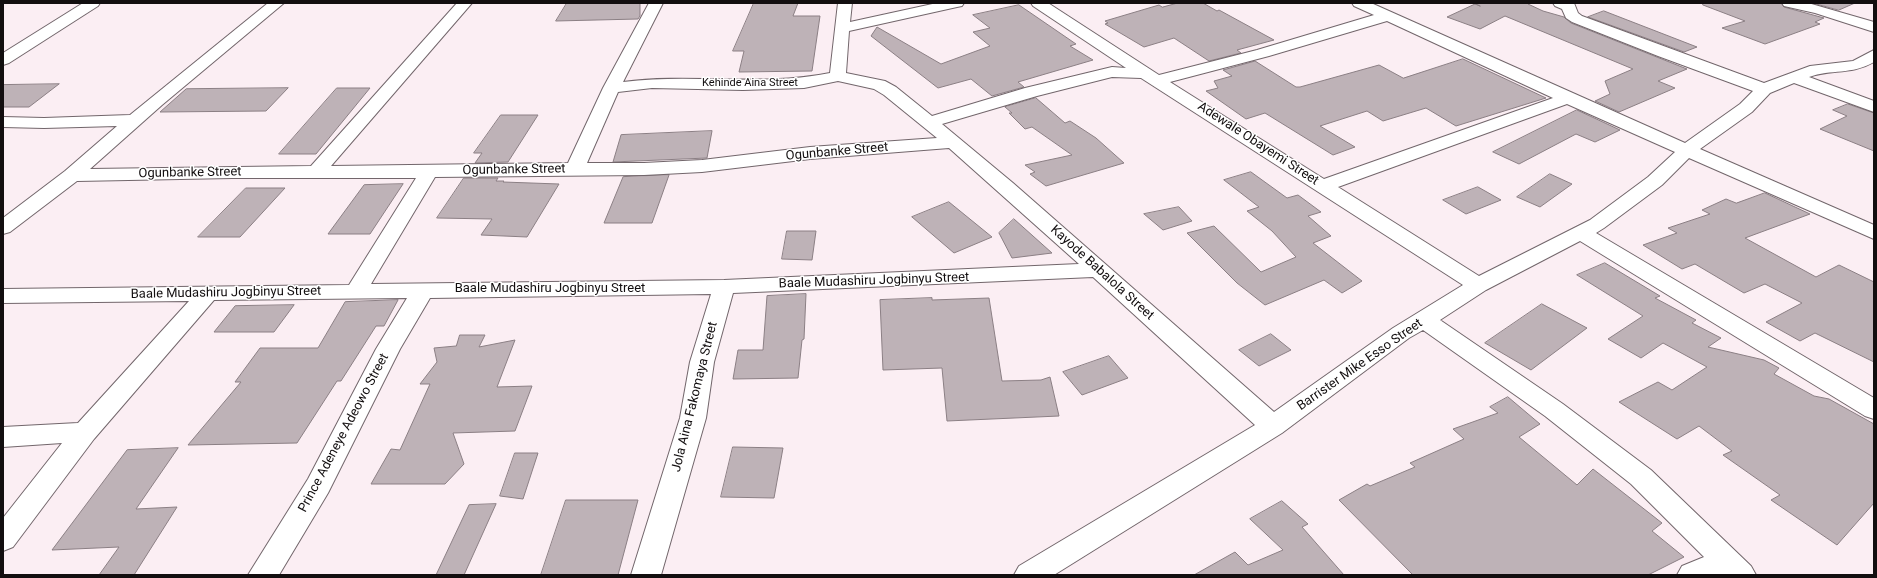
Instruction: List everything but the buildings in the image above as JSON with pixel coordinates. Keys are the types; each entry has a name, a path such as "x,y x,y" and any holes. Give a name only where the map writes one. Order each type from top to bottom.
{"street":[{"path":"3,60 93,3"},
{"path":"3,228 72,175 134,120 277,3"},
{"path":"316,172 465,3"},
{"path":"574,168 611,88 656,3"},
{"path":"838,76 845,3"},
{"path":"842,28 957,3"},
{"path":"1038,3 1114,63 1151,77 1263,53 1388,16"},
{"path":"1359,3 1568,98 1874,233"},
{"path":"1789,3 1819,10 1874,27"},
{"path":"1570,4 1571,15 1577,19 1664,53 1764,89 1796,78 1816,69 1847,68 1859,64 1874,55"},
{"path":"3,50 19,50"},
{"path":"929,122 1008,100 1114,63"},
{"name":"Kehinde Aina Street","path":"611,88 652,83 743,85 804,83 838,76"},
{"name":"Kayode Babalola Street","path":"838,76 879,85 890,91 954,142 1274,426"},
{"name":"Adewale Obayemi Street","path":"1151,77 1478,285"},
{"path":"1796,78 1874,107"},
{"name":"Barrister Mike Esso Street","path":"1029,575 1274,426 1401,333 1478,285 1597,224 1655,181 1686,150 1746,108 1764,89"},
{"path":"1322,186 1568,98"},
{"path":"3,122 134,120"},
{"name":"Ogunbanke Street","path":"72,175 429,172 574,168 644,169 702,166 810,153 954,142"},
{"path":"355,292 429,172"},
{"path":"1582,232 1874,410"},
{"name":"Baale Mudashiru Jogbinyu Street","path":"3,296 724,287 1097,270"},
{"name":"Jola Aina Fakomaya Street","path":"646,575 692,418 702,362 724,287"},
{"name":"Prince Adeneye Adeowo Street","path":"263,575 318,486 388,349 423,290"},
{"path":"3,539 85,432 207,294"},
{"path":"1424,320 1554,410 1641,477 1733,568"},
{"path":"3,437 85,432"},
{"path":"1692,575 1733,568"}]}
